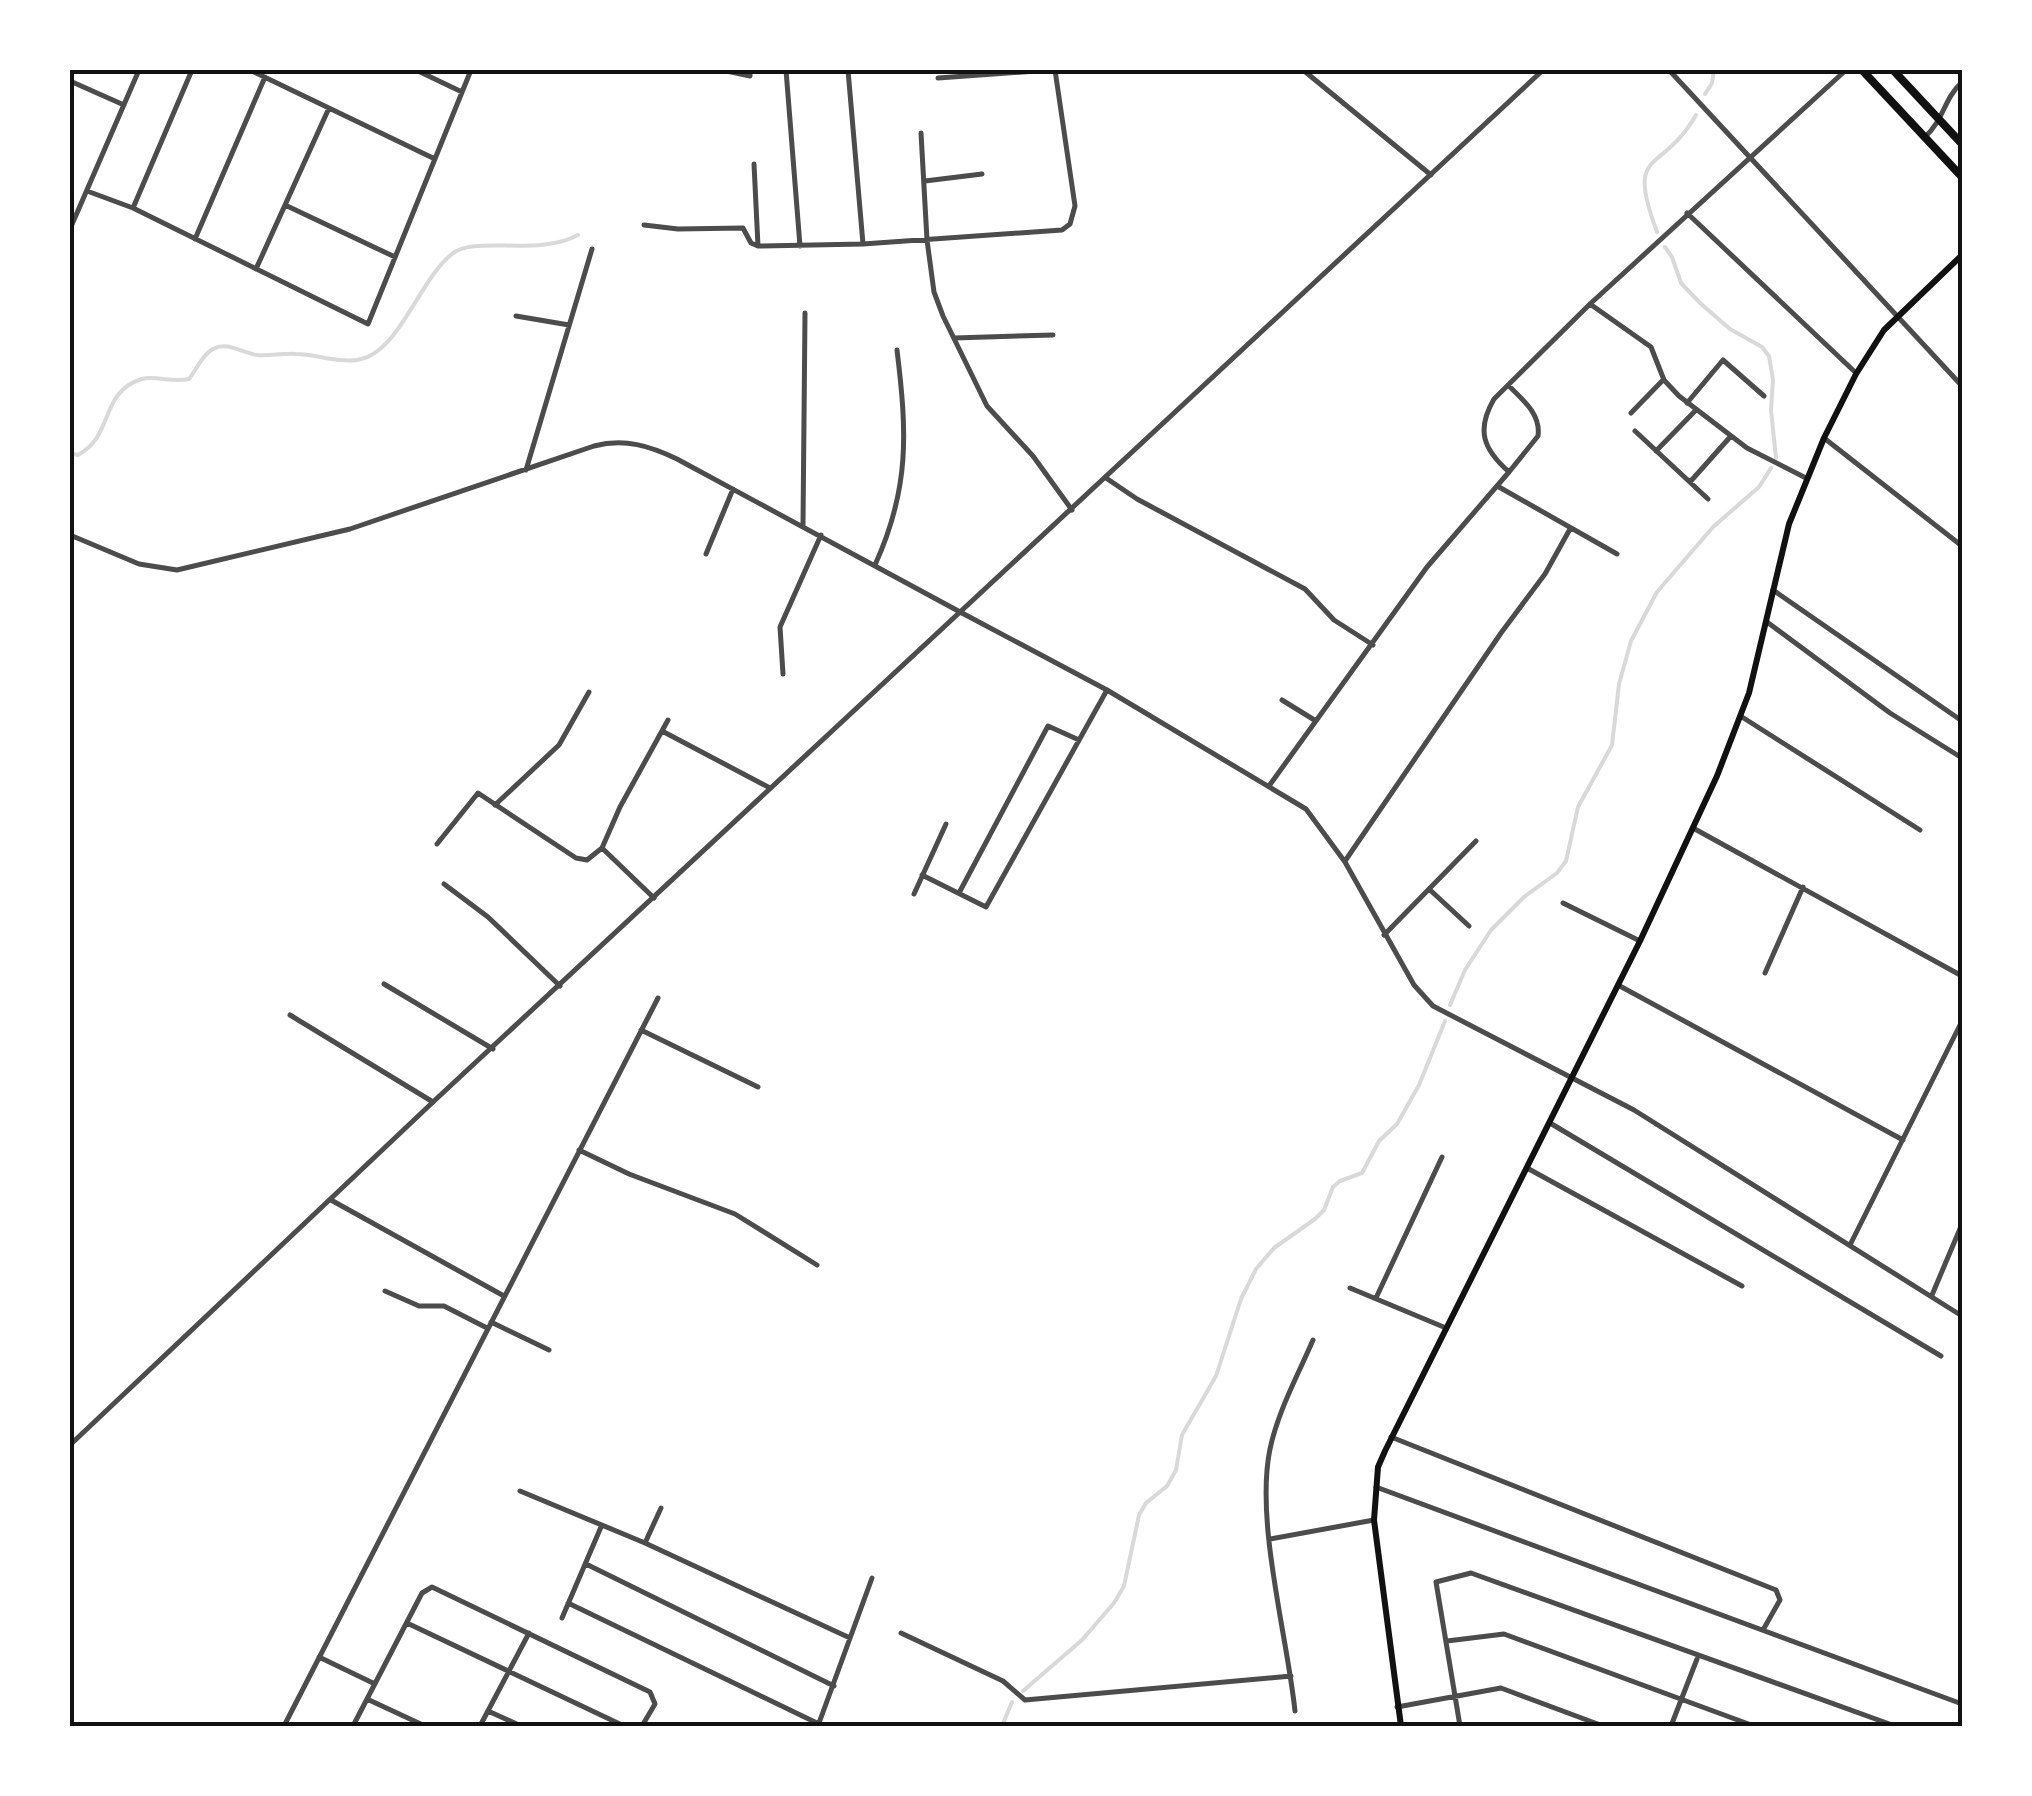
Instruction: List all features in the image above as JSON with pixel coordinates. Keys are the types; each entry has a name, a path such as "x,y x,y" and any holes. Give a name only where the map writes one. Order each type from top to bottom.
{"highway":[{"path":"1862,70 1962,177"},
{"path":"1893,70 1962,144"}],"main road":[{"path":"1401,1726 1374,1520 1378,1468 1640,941 1742,717 1789,524 1824,438 1876,341 1962,256"}],"street":[{"path":"70,228 138,70"},
{"path":"133,208 192,70"},
{"path":"250,70 435,158"},
{"path":"416,70 462,92"},
{"path":"87,191 133,208 368,324 471,70"},
{"path":"722,70 750,76 750,70"},
{"path":"786,70 800,246"},
{"path":"848,70 863,244"},
{"path":"644,225 742,228 751,243 758,246 800,246 1054,233 1070,224 1075,206 1053,70 938,78"},
{"path":"1304,70 1431,175"},
{"path":"70,1445 1542,70"},
{"path":"1669,70 1962,386"},
{"path":"1509,472 1494,456 1482,432 1490,407 1508,385 1590,304 1846,70"},
{"path":"195,239 265,77"},
{"path":"70,80 124,104"},
{"path":"1925,137 1941,122 1947,96 1962,82"},
{"path":"256,269 329,108"},
{"path":"921,133 926,240 934,292 987,406 1024,445 1072,510"},
{"path":"754,164 758,246"},
{"path":"926,181 982,174"},
{"path":"285,205 395,258"},
{"path":"1687,214 1856,374"},
{"path":"526,470 592,250"},
{"path":"1590,304 1651,347 1664,380 1687,403 1758,455 1806,478"},
{"path":"803,525 805,312"},
{"path":"516,316 569,325"},
{"path":"954,338 1053,335"},
{"path":"875,565 897,510 902,486 905,416 897,350"},
{"path":"1687,403 1724,360 1764,396"},
{"path":"1630,413 1664,380"},
{"path":"1268,786 1427,567 1499,487 1538,436 1534,413 1508,385"},
{"path":"1656,451 1696,410"},
{"path":"1635,432 1708,499"},
{"path":"1690,482 1731,436"},
{"path":"1824,438 1962,546"},
{"path":"70,534 140,564 178,570 350,529 594,446 622,442 663,452 1106,690 1268,786 1313,816 1420,994 1433,1006 1573,1076 1689,1143 1962,1316"},
{"path":"1106,478 1137,499 1306,589 1334,620 1373,645"},
{"path":"1499,487 1618,554"},
{"path":"706,554 734,489"},
{"path":"1344,862 1546,574 1570,528"},
{"path":"783,674 780,627 821,535"},
{"path":"1774,590 1962,721"},
{"path":"1767,622 1890,713 1962,758"},
{"path":"922,875 986,907 1106,690"},
{"path":"494,805 559,745 589,692"},
{"path":"1282,700 1316,721"},
{"path":"1742,717 1920,830"},
{"path":"437,844 478,793 576,858 587,860 602,848 668,720"},
{"path":"959,893 1048,726 1079,740"},
{"path":"662,731 772,789"},
{"path":"914,894 946,824"},
{"path":"1693,828 1962,976"},
{"path":"1384,935 1476,841"},
{"path":"602,848 654,898"},
{"path":"444,884 488,917 560,986"},
{"path":"1766,973 1804,887"},
{"path":"1428,890 1469,926"},
{"path":"1562,903 1640,941"},
{"path":"384,984 493,1049"},
{"path":"1618,986 1903,1140"},
{"path":"284,1726 658,998"},
{"path":"290,1015 433,1102"},
{"path":"1850,1245 1958,1037 1962,1021"},
{"path":"642,1030 758,1087"},
{"path":"1550,1124 1941,1356"},
{"path":"579,1150 629,1174 735,1214 817,1264"},
{"path":"1376,1298 1442,1156"},
{"path":"1527,1168 1742,1286"},
{"path":"331,1200 504,1296"},
{"path":"1932,1296 1962,1224"},
{"path":"1350,1288 1446,1328"},
{"path":"385,1290 418,1306 444,1306 549,1350"},
{"path":"1295,1712 1266,1488 1270,1450 1280,1416 1313,1340"},
{"path":"1391,1436 1768,1585 1780,1594 1780,1600 1763,1630"},
{"path":"1376,1486 1962,1704"},
{"path":"520,1491 601,1528 645,1543 850,1638"},
{"path":"645,1543 661,1508"},
{"path":"1270,1540 1374,1520"},
{"path":"562,1618 601,1528"},
{"path":"586,1564 834,1686"},
{"path":"1460,1726 1436,1585 1441,1578 1470,1573 1894,1726"},
{"path":"568,1604 819,1725 872,1578"},
{"path":"353,1726 422,1593 432,1587 650,1692 655,1704 642,1726"},
{"path":"406,1623 624,1726"},
{"path":"480,1726 529,1633"},
{"path":"901,1633 1003,1681 1025,1700 1291,1676"},
{"path":"1447,1641 1504,1634 1754,1726"},
{"path":"319,1656 375,1684"},
{"path":"1671,1726 1698,1658"},
{"path":"1397,1707 1500,1688 1604,1726"},
{"path":"367,1699 424,1726"},
{"path":"488,1711 521,1726"}],"waterway":[{"path":"1705,94 1714,70"},
{"path":"1657,232 1648,205 1646,173 1696,115"},
{"path":"70,453 78,455 90,447 113,403 128,385 152,378 189,379 206,355 224,346 257,355 357,360 385,345 452,254 475,246 545,245 578,235"},
{"path":"1665,247 1681,283 1700,303 1769,356 1776,458"},
{"path":"1450,1005 1465,970 1491,930 1566,861 1578,807 1612,745 1619,684 1631,641 1657,592 1713,527 1759,487 1771,468"},
{"path":"1023,1691 1082,1640 1114,1603 1124,1586 1139,1515 1146,1503 1167,1486 1176,1470 1182,1435 1216,1376 1241,1299 1256,1269 1274,1248 1324,1210 1333,1187 1362,1173 1379,1141 1397,1124 1419,1085 1445,1021"},
{"path":"1002,1726 1012,1702"}]}
